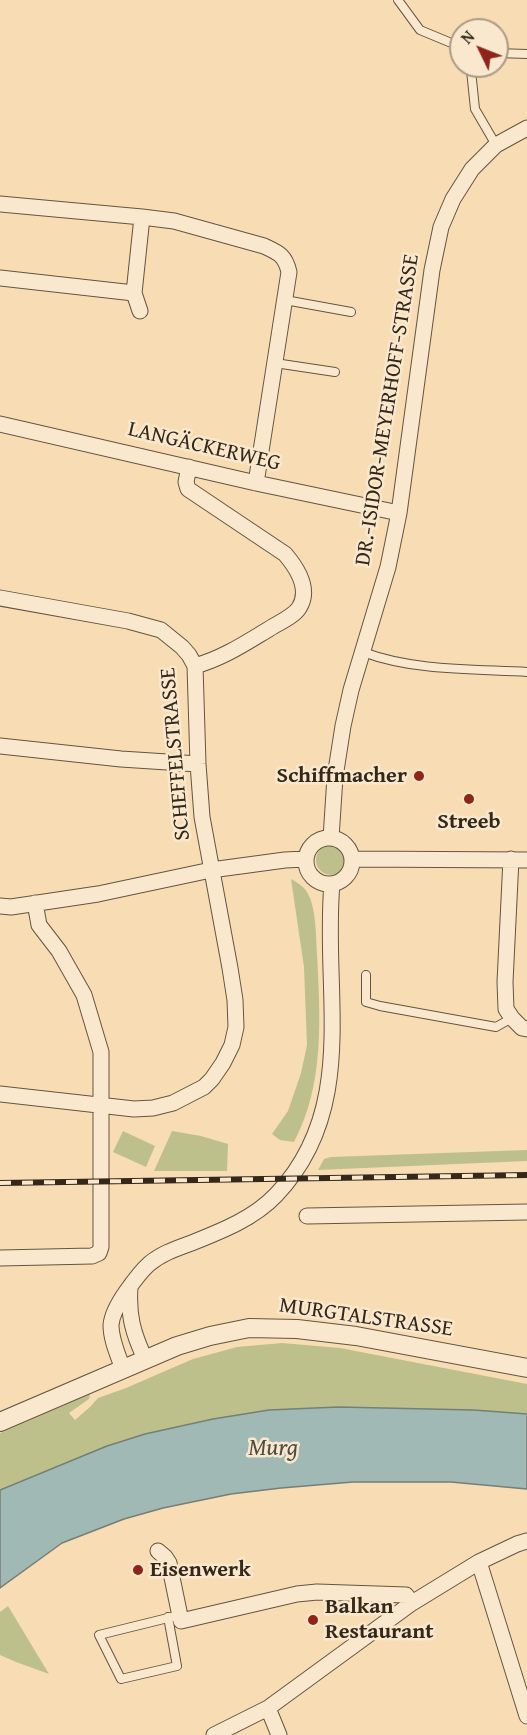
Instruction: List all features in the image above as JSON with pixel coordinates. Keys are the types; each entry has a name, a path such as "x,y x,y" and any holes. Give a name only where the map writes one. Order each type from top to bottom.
{"street":[{"name":"DR.-ISIDOR-MEYERHOFF-STRASSE","path":"331,838 335,777 343,726 351,690 388,567 399,513 432,270 441,227 453,199 472,169 496,146 527,128"},
{"path":"0,204 174,221 264,246 278,252 286,260 289,272 256,483"},
{"path":"140,311 134,293 142,217"},
{"path":"0,278 134,293"},
{"name":"LANGÄCKERWEG","path":"0,424 256,483 399,513"},
{"path":"189,467 186,482 188,489 285,554 301,578 303,593 298,609 285,619 230,653 195,666"},
{"name":"SCHEFFELSTRASSE","path":"0,598 128,621 161,630 189,655 195,666 202,818 230,968 236,1027 228,1054 219,1071 204,1086 173,1103 143,1109 0,1094"},
{"path":"0,746 121,759 198,764"},
{"path":"331,838 342,841 346,845 352,859 347,876 332,884 318,882 306,866 307,853 314,843 331,838"},
{"path":"0,906 98,894 211,870 306,859"},
{"path":"352,859 527,860"},
{"path":"511,859 505,982 506,1009 522,1028 527,1029"},
{"path":"123,1369 114,1343 111,1325 120,1300 138,1276 149,1264 167,1252 230,1227 260,1209 296,1172 313,1139 327,1096 332,1061 329,914 332,884"},
{"path":"0,1258 92,1257 99,1253 101,1247 101,1052 84,995 59,951 39,924 35,903"},
{"path":"307,1216 527,1212"},
{"path":"130,1287 128,1306 130,1321 145,1359"},
{"name":"MURGTALSTRASSE","path":"0,1422 177,1346 249,1328 276,1328 356,1336 527,1368"},
{"path":"214,1735 268,1708 412,1603 479,1562 527,1541"},
{"path":"158,1551 169,1563 174,1616 181,1621 297,1594 317,1592 406,1595 412,1603"},
{"path":"479,1562 527,1716"},
{"path":"268,1708 279,1735"}],"lane":[{"path":"398,0 420,30 449,42"},
{"path":"509,53 527,54"},
{"path":"472,78 475,109 496,146"},
{"path":"285,300 351,312"},
{"path":"275,363 335,372"},
{"path":"363,652 383,659 416,664 460,669 527,672"},
{"path":"366,975 366,1002 496,1027 512,1018"},
{"path":"174,1616 177,1666 121,1679 99,1635 174,1616"}],"green space":[{"path":"331,845 341,850 346,860 341,870 331,875 321,870 316,860 321,850"},
{"path":"291,879 305,889 313,907 319,1001 316,1073 304,1120 294,1142 280,1140 272,1134 288,1111 301,1073 307,1045 304,967"},
{"path":"123,1131 155,1146 146,1167 113,1152"},
{"path":"172,1131 228,1144 227,1171 154,1171"},
{"path":"527,1150 527,1161 318,1170 324,1159 331,1157"},
{"path":"282,1343 340,1348 527,1384 527,1414 474,1410 338,1407 213,1419 145,1434 107,1446 0,1490 0,1433 90,1394 89,1399 69,1413 75,1420 98,1398 193,1359 237,1347"},
{"path":"8,1606 49,1674 0,1655 0,1612"}],"water":[{"name":"Murg","path":"338,1407 474,1410 527,1414 527,1489 451,1482 353,1482 231,1494 163,1508 124,1519 62,1543 0,1588 0,1490 107,1446 145,1434 213,1419 269,1410"}],"railway":[{"path":"0,1183 527,1175"}],"place":[{"name":"Schiffmacher","path":"419,776"},
{"name":"Streeb","path":"469,799"},
{"name":"Eisenwerk","path":"138,1570"},
{"name":"Balkan Restaurant","path":"313,1620"}]}
